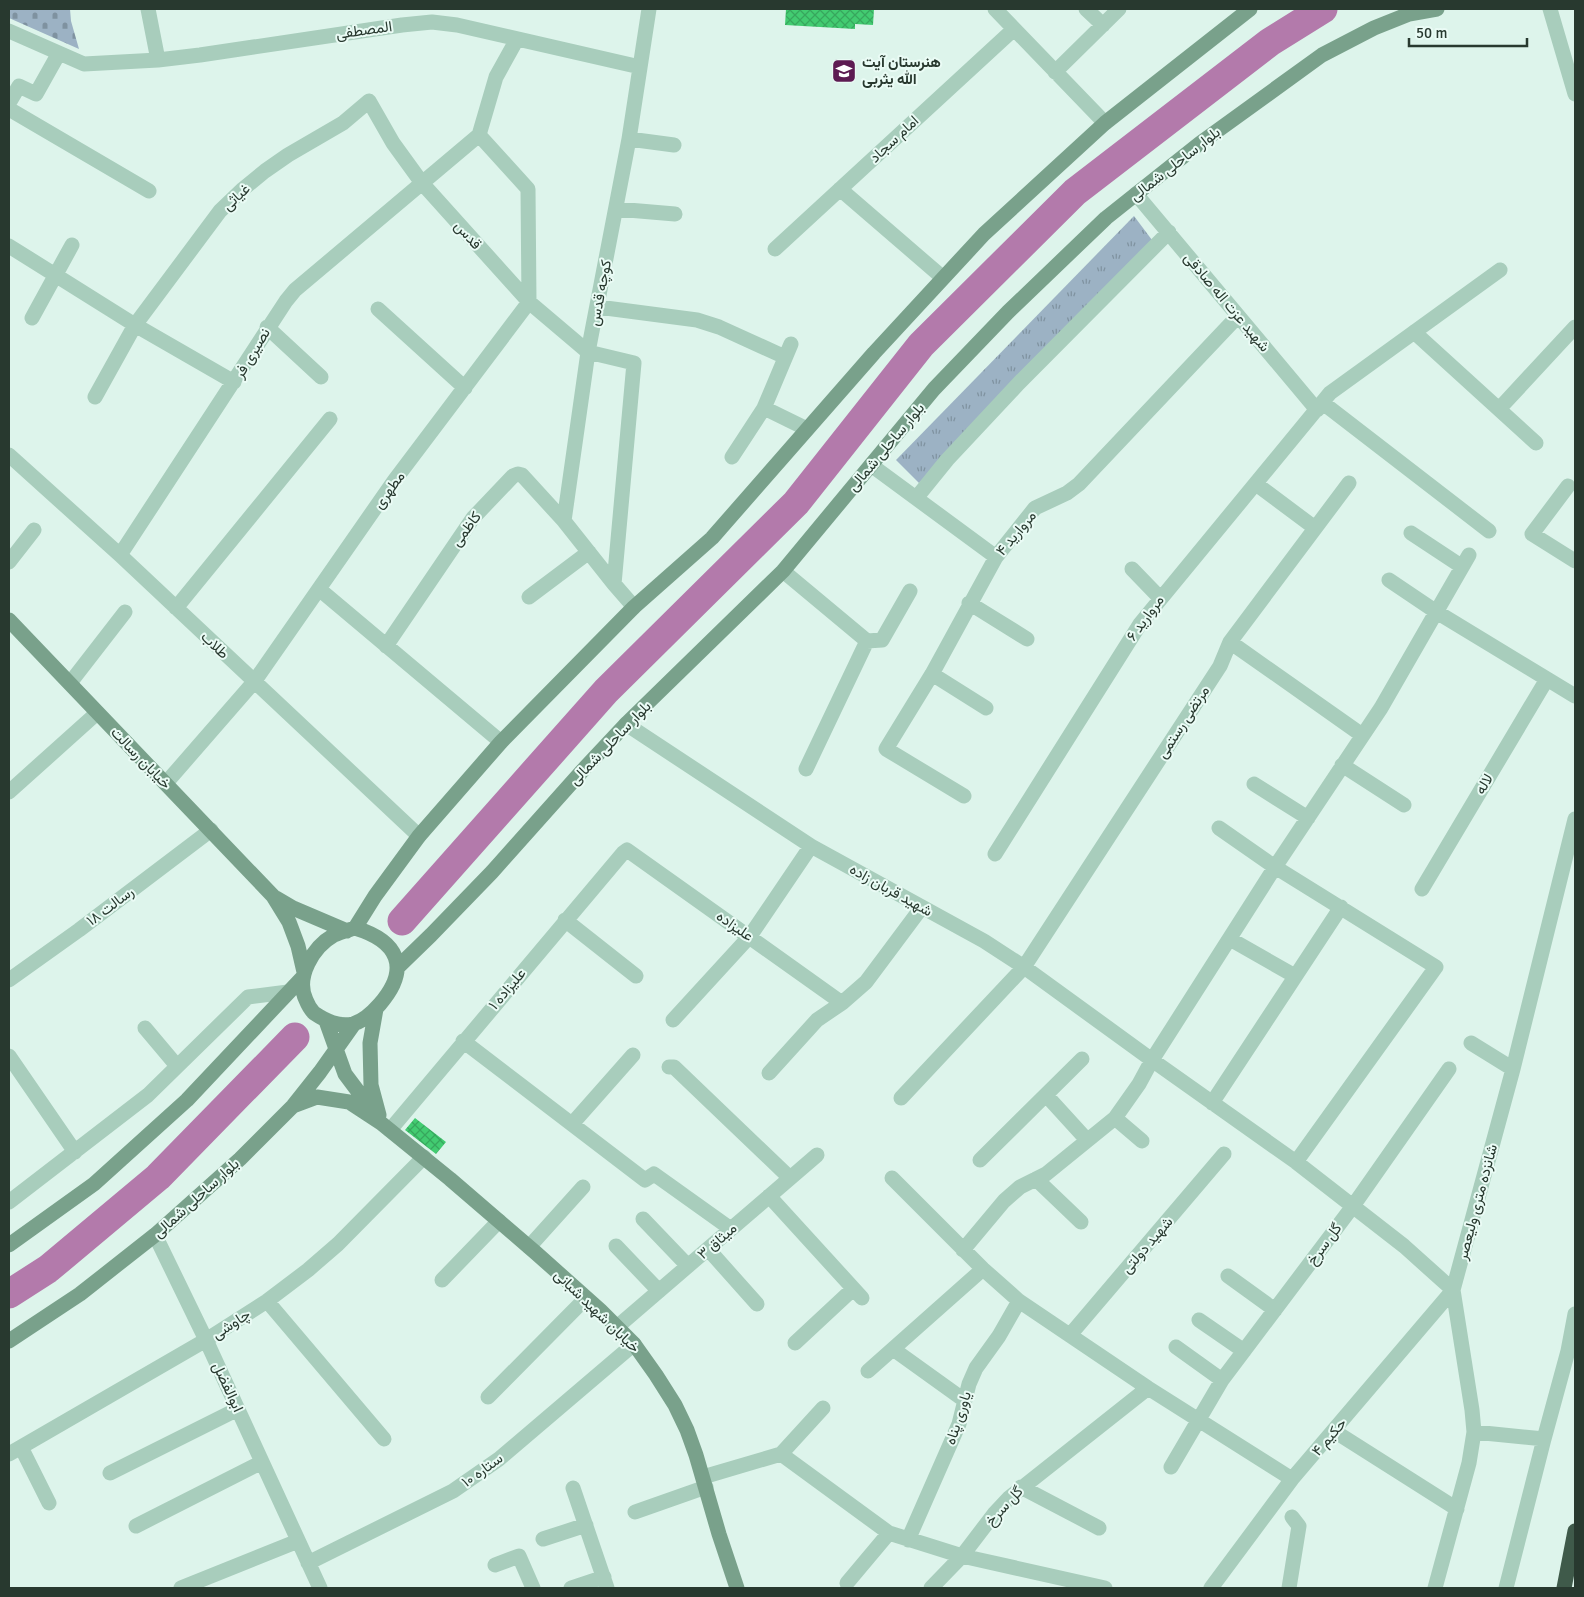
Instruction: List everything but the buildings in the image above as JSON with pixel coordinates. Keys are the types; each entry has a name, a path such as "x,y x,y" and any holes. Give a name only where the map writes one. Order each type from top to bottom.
{"highway":[{"path":"1564,1588 1575,1531"}],"main road":[{"path":"351,929 420,836 501,742 634,606 712,538 942,277 984,234 1105,123 1250,9"},
{"name":"بلوار ساحلی شمالی","path":"398,967 492,872 626,724 783,571 934,389 970,351 1106,218 1199,144 1322,55 1374,28 1409,14 1438,9"},
{"name":"خیابان رسالت","path":"11,626 70,683 273,896 290,922 298,946 303,975"},
{"name":"خیابان رسالت","path":"273,896 293,908 351,929"},
{"path":"9,1245 94,1184 187,1100 268,1016 303,975 321,946 334,935 351,929 370,932 388,944 395,955 398,967 394,984 387,996 376,1009 363,1020 354,1024 340,1025 326,1021 311,1011 303,994 303,975"},
{"path":"376,1009 370,1043 371,1085 386,1127"},
{"name":"خیابان شهید شبانی","path":"326,1021 344,1074 386,1127"},
{"name":"بلوار ساحلی شمالی","path":"9,1341 80,1294 155,1235 240,1158 293,1106 354,1024"},
{"name":"خیابان شهید شبانی","path":"293,1106 317,1097 349,1102 386,1127 529,1247 634,1344 675,1404 687,1430 737,1588"}],"street":[{"path":"148,9 158,60"},
{"name":"کوچه قدس","path":"564,521 588,352 629,139 649,9"},
{"path":"995,9 1105,123"},
{"path":"1086,9 1103,25"},
{"path":"1055,72 1120,9"},
{"path":"1550,9 1575,94"},
{"name":"المصطفی","path":"59,53 84,64 158,60 418,22 432,22 457,25 640,67"},
{"name":"امام سجاد","path":"775,249 1014,29"},
{"path":"9,31 59,53 36,94 19,86 9,103"},
{"path":"517,39 496,77 479,135 528,189 529,302"},
{"name":"قدس","path":"369,100 393,143 422,183 529,302 588,352"},
{"name":"غیاثی","path":"95,398 135,325 200,236 230,200 288,155 343,123 369,100"},
{"path":"9,109 149,191"},
{"name":"نصیری فر","path":"120,556 286,301 296,290 479,135"},
{"path":"629,139 674,145"},
{"path":"840,189 942,277"},
{"name":"شهید عزت اله صادقی","path":"1136,194 1238,316 1320,406 1489,531"},
{"path":"616,209 675,214"},
{"path":"917,497 947,460 1019,383 1169,232"},
{"path":"32,318 72,245"},
{"path":"9,246 54,276 135,325 234,382"},
{"name":"مروارید ۶","path":"995,854 1140,624 1330,393 1500,270"},
{"name":"مطهری","path":"166,783 254,682 394,481 529,302"},
{"path":"598,307 697,320 788,351 764,408 732,457"},
{"path":"378,309 465,388"},
{"name":"مروارید ۴","path":"964,796 886,749 932,674 969,602 996,557 1035,508 1067,493 1079,484 1238,316"},
{"path":"268,327 321,376"},
{"path":"1499,410 1575,328"},
{"path":"1414,332 1536,443"},
{"path":"588,352 634,363 614,584"},
{"path":"764,408 807,429"},
{"path":"176,608 330,419"},
{"name":"طلاب","path":"9,455 420,836"},
{"path":"871,465 996,557"},
{"name":"کاظمی","path":"386,646 473,518 513,476 522,475 564,521"},
{"name":"مرتضی رستمی","path":"901,1098 1024,967 1220,666 1230,642 1349,483"},
{"path":"1256,484 1315,528"},
{"path":"1568,486 1532,534 1575,561"},
{"path":"564,521 634,606"},
{"path":"9,562 34,530"},
{"path":"963,1250 1004,1201 1020,1187 1046,1174 1115,1118 1139,1084 1152,1060 1275,867 1400,676 1465,560 1411,533"},
{"path":"529,597 589,552"},
{"path":"1132,569 1160,598"},
{"path":"783,571 867,641 882,640 910,591"},
{"path":"1389,580 1435,611 1575,696"},
{"path":"319,589 501,742"},
{"path":"969,602 1027,639"},
{"path":"70,683 125,612"},
{"path":"806,769 867,641"},
{"path":"1230,642 1362,736"},
{"path":"932,674 986,708"},
{"name":"لاله","path":"1422,889 1547,679"},
{"path":"9,792 97,713"},
{"name":"شهید قربان زاده","path":"626,724 811,846 984,942 1024,967 1296,1162 1404,1246 1453,1290"},
{"path":"1342,766 1404,805"},
{"path":"1254,784 1308,818"},
{"name":"شانزده متری ولیعصر","path":"1435,1588 1469,1463 1474,1432 1453,1290 1513,1069 1575,820"},
{"path":"1219,828 1275,867 1436,967 1296,1162"},
{"name":"رسالت ۱۸","path":"9,980 79,930 211,830"},
{"path":"672,1020 750,936 811,846"},
{"name":"علیزاده","path":"627,850 842,1003"},
{"name":"علیزاده ۱","path":"386,1127 464,1041 622,852 627,850"},
{"path":"1212,1103 1341,907"},
{"path":"768,1073 817,1020 842,1003 866,982 922,908"},
{"path":"565,920 636,976"},
{"path":"1230,939 1295,976"},
{"path":"9,1202 148,1095 248,997 288,992"},
{"path":"146,1028 177,1066"},
{"path":"464,1041 645,1180 654,1174 730,1229"},
{"path":"1471,1043 1513,1069"},
{"path":"572,1124 633,1054"},
{"path":"9,1056 75,1152"},
{"path":"980,1160 1082,1059"},
{"path":"669,1067 674,1067 790,1178"},
{"name":"گل سرخ","path":"1171,1467 1222,1380 1353,1206 1449,1069"},
{"path":"1046,1095 1087,1140"},
{"path":"1115,1118 1142,1141"},
{"name":"شهید دولتی","path":"1070,1335 1224,1154"},
{"name":"میثاق ۳","path":"617,1327 817,1155"},
{"name":"چاوشی","path":"12,1451 206,1340 267,1300 308,1270 338,1244 424,1157"},
{"path":"892,1178 963,1250 1019,1301 1148,1388 1292,1479"},
{"path":"1036,1179 1081,1222"},
{"path":"529,1247 583,1187"},
{"path":"769,1196 858,1294 795,1343"},
{"path":"643,1219 688,1266"},
{"path":"442,1280 499,1221"},
{"name":"ابوالفضل","path":"155,1235 206,1340 320,1588"},
{"path":"616,1246 659,1291"},
{"path":"708,1249 757,1304"},
{"path":"868,1371 983,1269"},
{"path":"1228,1276 1275,1310"},
{"name":"حکیم ۴","path":"1211,1588 1292,1479 1453,1290"},
{"path":"488,1397 586,1298"},
{"path":"267,1300 384,1439"},
{"name":"یاوری پناه","path":"908,1540 959,1424 964,1400 976,1368 999,1336 1019,1301"},
{"path":"1506,1588 1568,1351 1575,1314"},
{"path":"1199,1320 1244,1351"},
{"name":"ستاره ۱۰","path":"308,1563 453,1491 499,1459 634,1344"},
{"path":"1176,1346 1222,1380"},
{"path":"893,1349 964,1400"},
{"name":"گل سرخ","path":"931,1588 962,1556 1001,1506 1021,1487 1148,1388"},
{"path":"635,1512 704,1482 781,1454 823,1408"},
{"path":"110,1473 238,1409"},
{"path":"1334,1431 1457,1509"},
{"path":"1474,1432 1544,1439"},
{"path":"12,1451 49,1503"},
{"path":"781,1454 889,1532 908,1540 1068,1585 1104,1588"},
{"path":"136,1526 262,1462"},
{"path":"1021,1487 1099,1528"},
{"path":"571,1588 606,1583 573,1488"},
{"path":"1289,1588 1300,1526 1292,1517"},
{"path":"543,1538 586,1525"},
{"path":"847,1583 889,1532"},
{"path":"188,1587 298,1541"},
{"path":"495,1565 519,1556 533,1588"}],"green space":[{"path":"9,9 70,9 71,21 79,49 9,18"},
{"path":"1134,216 1152,240 919,483 896,460"}],"waterway":[{"path":"402,921 606,691 796,503 921,345 1075,192 1270,42 1323,9"},
{"path":"9,1294 48,1269 158,1177 295,1037"}],"place":[{"name":"هنرستان آیت الله یثربی","path":"844,71"}]}
